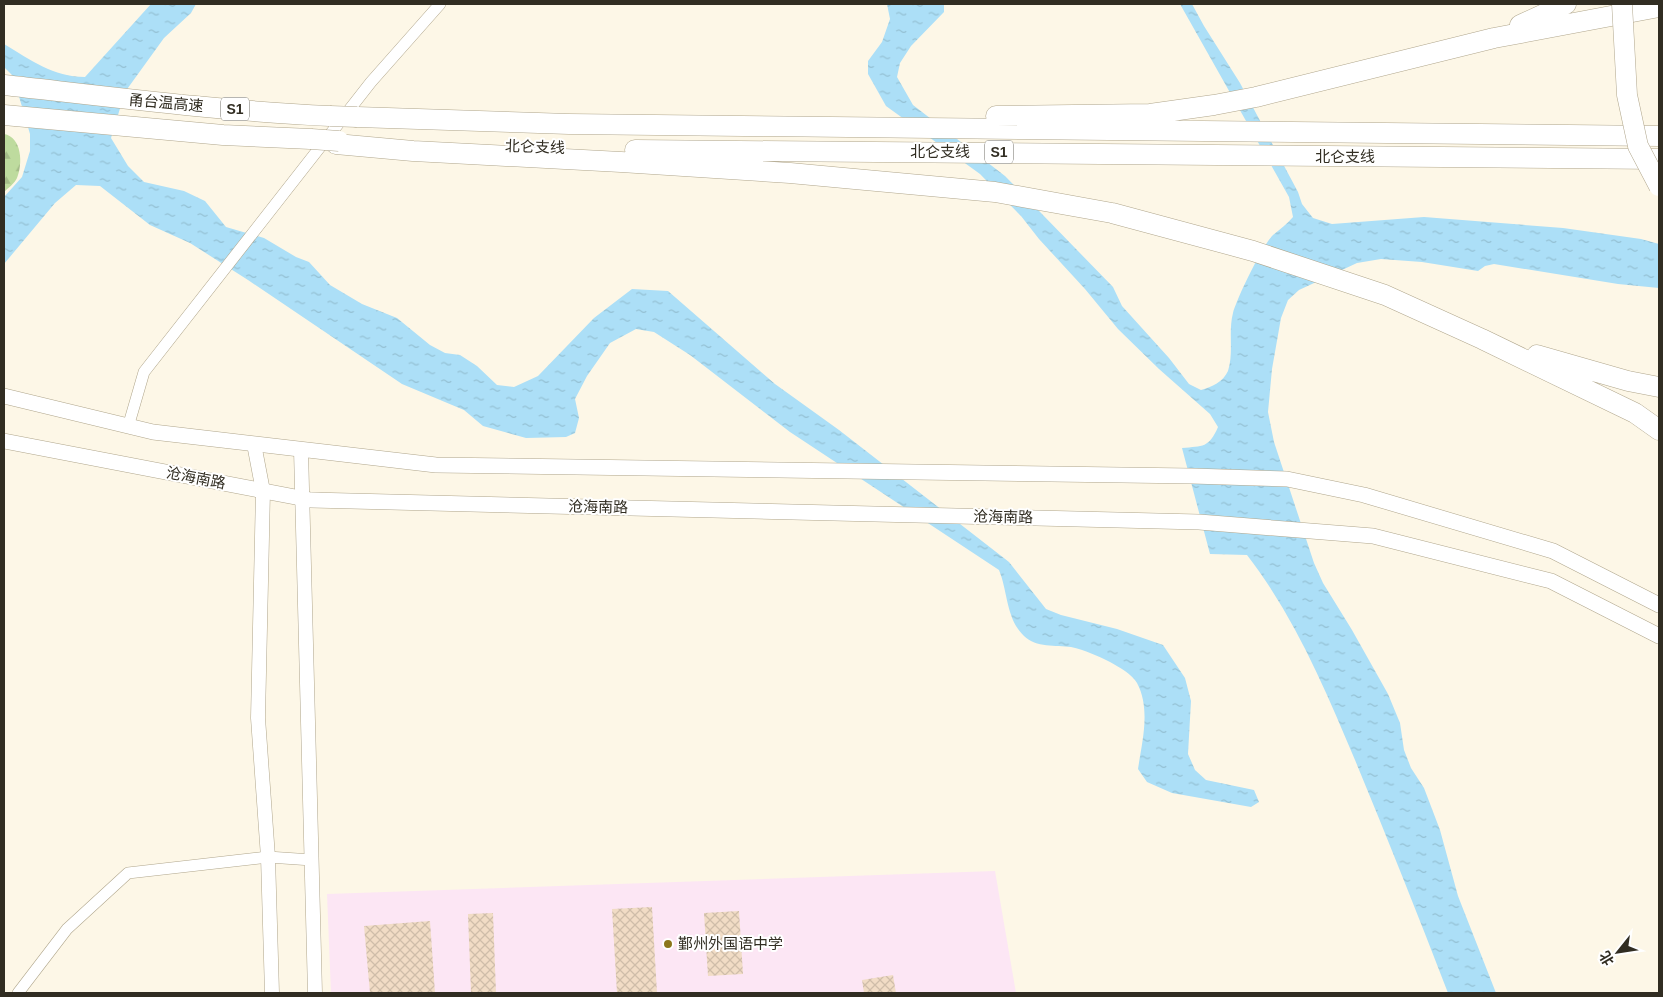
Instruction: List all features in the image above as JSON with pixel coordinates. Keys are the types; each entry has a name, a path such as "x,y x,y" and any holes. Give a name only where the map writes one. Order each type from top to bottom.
{"highway":[{"path":"1494,38 1566,4"},
{"path":"1622,4 1627,95 1638,146 1659,186"},
{"path":"570,124 789,118 1150,114 1256,97 1494,38 1659,7"},
{"name":"甬台温高速","path":"4,85 141,100 330,116"},
{"name":"甬台温高速","path":"4,115 310,141"},
{"name":"北仑支线","path":"330,116 570,124 1659,136"},
{"name":"北仑支线","path":"310,141 627,150 1659,159"},
{"path":"337,143 413,151 630,162 790,173 995,192 1112,213 1253,251 1385,295 1482,339 1635,413 1659,430"},
{"path":"1482,339 1628,381 1659,387"}],"main road":[{"path":"4,396 153,432 436,465 1287,479 1364,495 1552,551 1659,605"},
{"name":"沧海南路","path":"4,441 311,500 1199,522 1373,536 1551,581 1659,636"}],"street":[{"path":"128,427 144,372 370,82 440,4"},
{"path":"254,444 263,491 258,718 268,857 272,993"},
{"path":"301,450 315,993"},
{"path":"18,993 67,929 128,872 268,857 312,860"}],"shaded area":[{"name":"鄞州外国语中学","path":"995,871 1016,993 331,993 327,894"}],"green space":[{"path":"4,134 10,136 18,146 20,166 17,178 4,192"}],"water":[{"path":"151,4 196,4 191,13 164,38 125,92 111,138 128,166 144,182 184,191 205,201 226,227 264,238 296,257 309,262 330,285 362,304 397,318 430,345 445,353 460,355 477,366 497,385 514,387 538,376 594,318 632,289 668,291 775,384 839,430 1009,562 1046,609 1061,615 1117,629 1163,645 1185,678 1191,701 1188,754 1195,770 1206,780 1254,790 1259,802 1251,807 1172,793 1147,782 1138,769 1143,737 1144,704 1137,683 1132,677 1110,662 1086,651 1071,647 1040,644 1029,640 1014,622 999,570 790,432 690,355 654,332 636,329 610,343 587,376 575,399 579,418 575,433 566,437 526,438 483,426 464,410 402,384 190,243 150,225 100,186 76,185 55,203 4,264 4,197 22,177 30,151 30,134 13,76 4,67 4,44 52,71 85,77"},
{"path":"887,4 944,4 944,12 911,46 900,63 897,77 913,105 1005,176 1113,287 1122,306 1169,358 1189,384 1201,390 1217,384 1228,371 1231,357 1233,313 1239,296 1268,241 1293,217 1289,197 1180,4 1192,4 1240,83 1298,192 1302,204 1313,218 1332,224 1424,217 1563,228 1641,239 1659,244 1659,288 1618,284 1494,264 1485,266 1478,271 1422,262 1381,259 1357,263 1299,290 1288,300 1281,318 1272,369 1268,412 1274,442 1314,563 1323,583 1388,694 1400,723 1404,750 1411,768 1424,788 1440,830 1458,896 1496,993 1448,993 1355,760 1308,654 1294,628 1280,603 1247,555 1210,554 1182,448 1204,445 1212,439 1218,427 1210,414 1159,369 1118,329 1021,216 980,174 886,106 868,74 868,61 882,42 890,19"}],"building":[{"path":"652,907 657,993 617,993 612,909"},
{"path":"739,911 743,974 708,976 704,913"},
{"path":"493,913 496,993 471,993 468,914"},
{"path":"430,921 435,993 370,993 364,926"},
{"path":"893,975 896,993 864,993 862,980"}],"place":[{"name":"鄞州外国语中学","path":"668,944"}]}
